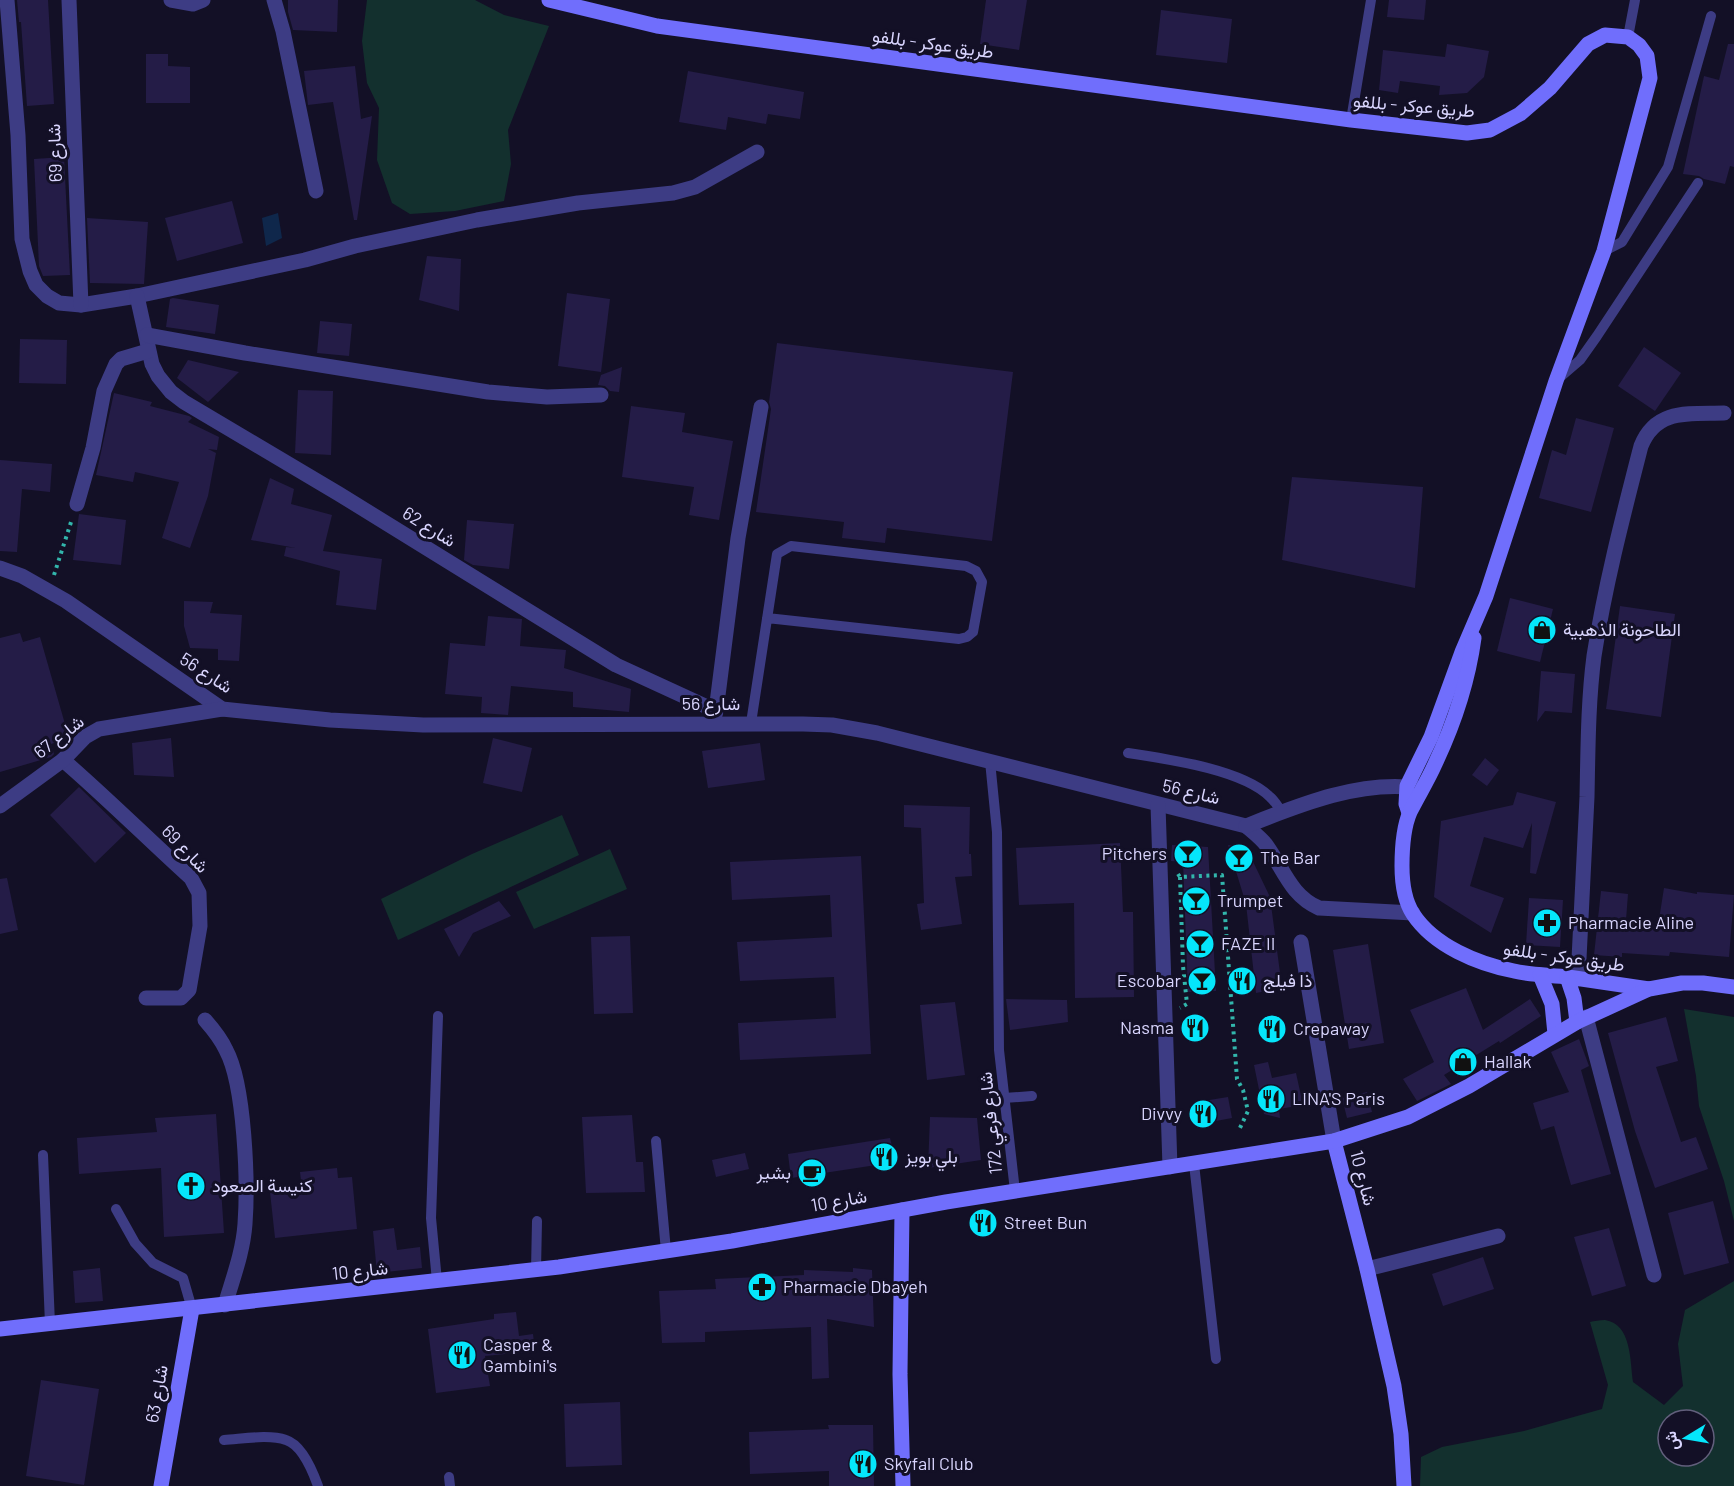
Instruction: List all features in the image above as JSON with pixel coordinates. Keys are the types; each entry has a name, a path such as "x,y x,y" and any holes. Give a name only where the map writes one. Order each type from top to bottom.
{"street":[{"path":"7,0 18,135 22,239 36,285 47,296 59,303 81,305 137,296 477,220 578,203 673,193 695,187 757,152"},
{"name":"شارع 69","path":"69,0 81,305"},
{"path":"171,0 193,4 202,0"},
{"path":"274,0 283,32 316,190"},
{"name":"طريق عوكر - بللفو","path":"549,0 657,26 1351,120 1467,133 1490,130 1508,122 1532,105 1591,42 1605,35 1628,37 1639,45 1647,56 1650,78 1604,251 1556,381 1486,596 1431,736 1415,787 1406,804 1409,813 1403,843 1402,873 1404,893 1413,914 1427,930 1468,957 1516,972 1649,989"},
{"name":"شارع 62","path":"137,296 147,335 148,351 158,376 171,392 184,402 339,494 616,665 715,717"},
{"path":"147,335 488,392 547,397 602,395"},
{"path":"77,504 93,448 104,391 113,370 121,360 148,351"},
{"path":"715,717 738,538 761,407"},
{"path":"1654,1275 1574,998 1572,978 1584,877 1589,722 1594,656 1604,594 1645,437 1663,419 1675,415 1724,413"},
{"name":"شارع 56","path":"0,568 22,576 49,591 222,709 330,720 423,725 715,717 751,723 832,725 878,733 1246,826"},
{"name":"شارع 67","path":"0,806 63,759 85,737 99,729 222,709"},
{"name":"شارع 69","path":"63,759 191,878 196,887 200,903 200,926 189,990 180,998 146,998"},
{"path":"1413,914 1319,908 1308,903 1296,893 1265,843 1246,826 1282,812 1347,793 1415,787"},
{"path":"1158,805 1170,1167"},
{"path":"1301,942 1334,1141 1408,1117 1469,1086 1555,1034 1649,989 1682,983 1734,987"},
{"path":"1540,975 1552,1004 1555,1034"},
{"path":"205,1020 227,1051 240,1107 244,1144 245,1225 240,1254 225,1305"},
{"name":"شارع 10","path":"0,1329 536,1270 666,1251 1015,1191 1334,1141 1394,1386 1401,1434 1404,1486"},
{"path":"902,1210 900,1374 903,1486"},
{"path":"1367,1269 1498,1236"},
{"name":"شارع 63","path":"161,1486 192,1309"}],"lane":[{"path":"1351,120 1371,0"},
{"path":"1628,37 1635,0"},
{"path":"1604,251 1622,242 1668,167 1711,16"},
{"path":"1556,381 1580,360 1698,183"},
{"path":"751,723 767,618 777,554 792,546 966,566 976,572 982,582 973,632 959,639 767,618"},
{"path":"1128,753 1197,765 1231,776 1264,792 1271,797 1282,812"},
{"name":"شارع فرعي 172","path":"990,761 996,832 999,1050 1015,1191"},
{"path":"437,1281 431,1218 438,1016"},
{"path":"1004,1098 1032,1096"},
{"path":"656,1141 666,1251"},
{"path":"43,1155 50,1324"},
{"path":"1194,1164 1216,1359"},
{"path":"116,1209 135,1243 153,1263 183,1278 192,1309"},
{"path":"536,1270 537,1221"},
{"path":"224,1440 254,1437 288,1440 305,1457 318,1486"}],"path":[{"path":"49,591 77,504"},
{"path":"1175,871 1180,877 1222,875 1237,1079 1243,1090 1248,1111 1239,1130"}],"green space":[{"path":"367,0 475,0 504,15 549,26 508,130 511,164 504,201 455,211 410,214 392,203 377,160 379,108 367,83 362,41"},
{"path":"562,815 579,855 398,940 381,899 472,854"},
{"path":"610,849 627,889 534,929 516,892"},
{"path":"1684,1009 1734,1017 1734,1221 1724,1181 1699,1106"},
{"path":"1734,1281 1734,1486 1420,1486 1421,1457 1442,1447 1524,1431 1602,1409 1608,1385 1590,1322 1605,1320 1614,1323 1620,1329 1628,1345 1633,1382 1664,1405 1683,1386 1678,1344 1685,1310"}],"water":[{"path":"278,213 282,238 266,246 262,218"}],"building":[{"path":"17,0 48,0 54,104 27,106 21,22 19,22"},
{"path":"288,0 338,0 337,32 293,30 288,12"},
{"path":"986,0 1027,0 1019,50 980,44"},
{"path":"1389,0 1426,0 1424,20 1387,17"},
{"path":"1161,10 1232,19 1227,63 1156,55"},
{"path":"1447,44 1489,51 1484,77 1467,93 1439,95 1440,86 1400,81 1398,93 1379,90 1383,50 1445,57"},
{"path":"1728,44 1734,44 1734,167 1730,166 1725,184 1683,174 1704,76 1719,80"},
{"path":"146,54 168,54 168,66 190,67 190,103 146,103"},
{"path":"355,66 361,119 372,116 357,220 354,220 333,102 308,105 304,71"},
{"path":"688,71 804,92 800,119 768,114 766,124 728,117 726,130 679,122"},
{"path":"64,157 70,275 43,276 39,266 34,159"},
{"path":"232,201 243,243 177,261 165,218"},
{"path":"87,218 148,222 144,284 90,283"},
{"path":"427,256 461,259 459,311 419,300"},
{"path":"567,293 610,299 601,372 558,366"},
{"path":"170,299 219,305 215,334 166,327"},
{"path":"320,321 352,324 349,356 317,353"},
{"path":"20,339 67,340 66,384 19,383"},
{"path":"777,343 1013,372 992,541 887,528 885,543 842,538 844,522 756,512 771,409 769,402"},
{"path":"1644,347 1681,373 1655,411 1618,386"},
{"path":"188,360 239,372 208,402 177,378"},
{"path":"622,367 619,392 610,391 605,386 598,385 601,375"},
{"path":"298,390 333,391 331,455 295,453"},
{"path":"114,393 152,402 150,406 189,416 192,418 188,422 219,437 217,450 208,449 216,453 208,496 190,548 162,538 179,482 135,472 133,482 96,475"},
{"path":"631,406 685,413 682,432 733,441 719,520 689,515 694,487 622,477"},
{"path":"1576,418 1614,428 1591,512 1539,498 1552,450 1566,455"},
{"path":"0,460 52,464 50,492 22,489 17,552 0,551"},
{"path":"1292,477 1423,487 1415,588 1282,560"},
{"path":"270,478 294,489 291,504 332,515 323,551 382,559 376,610 336,605 340,571 284,556 286,547 296,548 251,540"},
{"path":"79,514 126,520 121,565 73,560"},
{"path":"467,520 514,524 509,569 473,565 464,560"},
{"path":"1510,598 1553,609 1540,662 1497,651"},
{"path":"184,601 213,602 210,613 242,615 239,661 218,660 218,649 190,648 184,626"},
{"path":"1620,606 1675,614 1661,717 1606,709"},
{"path":"488,616 522,619 520,646 566,650 564,668 631,689 629,712 573,707 573,692 511,686 508,715 481,713 482,697 445,694 450,643 485,646"},
{"path":"20,633 23,642 40,637 69,738 51,744 54,754 51,757 0,772 0,638"},
{"path":"1541,671 1575,674 1572,713 1545,711 1537,722"},
{"path":"171,738 174,777 134,775 132,743"},
{"path":"493,738 532,748 522,792 483,783"},
{"path":"760,743 765,780 708,788 702,751"},
{"path":"1485,758 1499,770 1487,786 1472,775"},
{"path":"79,787 126,833 95,863 50,815"},
{"path":"1517,792 1556,802 1536,874 1530,873 1532,823 1523,848 1484,837 1470,886 1504,898 1491,933 1434,897 1441,821 1513,805"},
{"path":"904,805 970,807 969,854 971,854 972,876 955,877 962,924 921,930 917,904 924,903 921,828 904,827"},
{"path":"1120,843 1123,912 1133,912 1134,997 1075,998 1074,903 1019,905 1016,848"},
{"path":"1172,845 1208,847 1216,991 1188,992 1183,862 1171,861"},
{"path":"1228,845 1246,847 1270,897 1282,988 1256,993 1246,904"},
{"path":"861,856 871,1054 740,1060 738,1023 836,1018 834,977 740,981 737,942 832,937 830,895 732,900 730,862"},
{"path":"7,878 18,930 0,934 0,879"},
{"path":"1664,888 1697,894 1697,892 1734,895 1729,957 1670,952 1669,956 1622,953 1622,957 1594,955 1601,891 1628,894 1626,920 1658,926"},
{"path":"1529,898 1563,900 1560,947 1526,945"},
{"path":"499,901 511,916 473,933 459,957 444,929"},
{"path":"630,936 633,1013 594,1014 591,937"},
{"path":"1368,944 1384,1043 1349,1049 1333,950"},
{"path":"1466,988 1483,1030 1530,999 1541,1016 1444,1075 1451,1084 1417,1101 1403,1079 1434,1062 1410,1010"},
{"path":"1006,999 1067,1000 1068,1022 1010,1030"},
{"path":"955,1002 965,1075 927,1080 920,1005"},
{"path":"1666,1017 1678,1061 1656,1067 1681,1142 1696,1137 1708,1169 1655,1188 1635,1131 1608,1033"},
{"path":"1579,1039 1589,1066 1581,1070 1611,1174 1571,1185 1554,1126 1541,1130 1533,1103 1569,1092 1551,1052"},
{"path":"1268,1062 1272,1078 1296,1073 1303,1105 1279,1109 1280,1118 1264,1114 1254,1065"},
{"path":"1367,1092 1372,1112 1347,1118 1342,1098"},
{"path":"1228,1097 1232,1118 1200,1124 1197,1102"},
{"name":"كنيسة الصعود","path":"216,1114 224,1233 164,1237 161,1168 79,1174 77,1138 157,1132 155,1118"},
{"path":"632,1115 636,1162 643,1162 645,1192 586,1193 582,1117"},
{"path":"930,1117 977,1118 981,1160 928,1168"},
{"path":"890,1138 896,1162 791,1178 788,1154"},
{"path":"745,1153 749,1169 716,1177 712,1160"},
{"path":"337,1168 338,1178 352,1177 357,1229 275,1238 270,1192 302,1189 300,1172"},
{"path":"1713,1201 1729,1263 1684,1275 1668,1213"},
{"path":"394,1228 397,1250 420,1247 422,1268 377,1273 373,1231"},
{"path":"1609,1228 1626,1286 1592,1296 1574,1237"},
{"path":"1483,1257 1494,1289 1443,1306 1432,1274"},
{"path":"100,1268 103,1301 75,1303 73,1271"},
{"path":"853,1268 872,1270 874,1327 827,1319 829,1378 812,1379 811,1327 705,1332 705,1342 662,1343 659,1291 716,1289 715,1279 804,1275 804,1270 853,1272"},
{"path":"516,1312 519,1336 533,1334 535,1351 485,1356 490,1386 436,1393 428,1329 494,1319 494,1314"},
{"path":"41,1380 99,1389 84,1485 26,1476"},
{"path":"620,1402 622,1465 566,1467 564,1404"},
{"path":"828,1425 873,1425 874,1486 829,1486 829,1471 750,1474 749,1432 829,1429"}],"place":[{"name":"الطاحونة الذهبية","path":"1542,630"},
{"name":"Pitchers","path":"1188,854"},
{"name":"The Bar","path":"1239,858"},
{"name":"Trumpet","path":"1196,901"},
{"name":"Pharmacie Aline","path":"1547,923"},
{"name":"FAZE II","path":"1200,944"},
{"name":"Escobar","path":"1202,981"},
{"name":"ذا فيلج","path":"1242,981"},
{"name":"Nasma","path":"1195,1028"},
{"name":"Crepaway","path":"1272,1029"},
{"name":"Hallak","path":"1463,1062"},
{"name":"LINA'S Paris","path":"1271,1099"},
{"name":"Divvy","path":"1203,1114"},
{"name":"بلي بويز","path":"884,1157"},
{"name":"بشير","path":"812,1173"},
{"name":"كنيسة الصعود","path":"191,1186"},
{"name":"Street Bun","path":"983,1223"},
{"name":"Pharmacie Dbayeh","path":"762,1287"},
{"name":"Casper & Gambini's","path":"462,1355"},
{"name":"Skyfall Club","path":"863,1464"}]}
